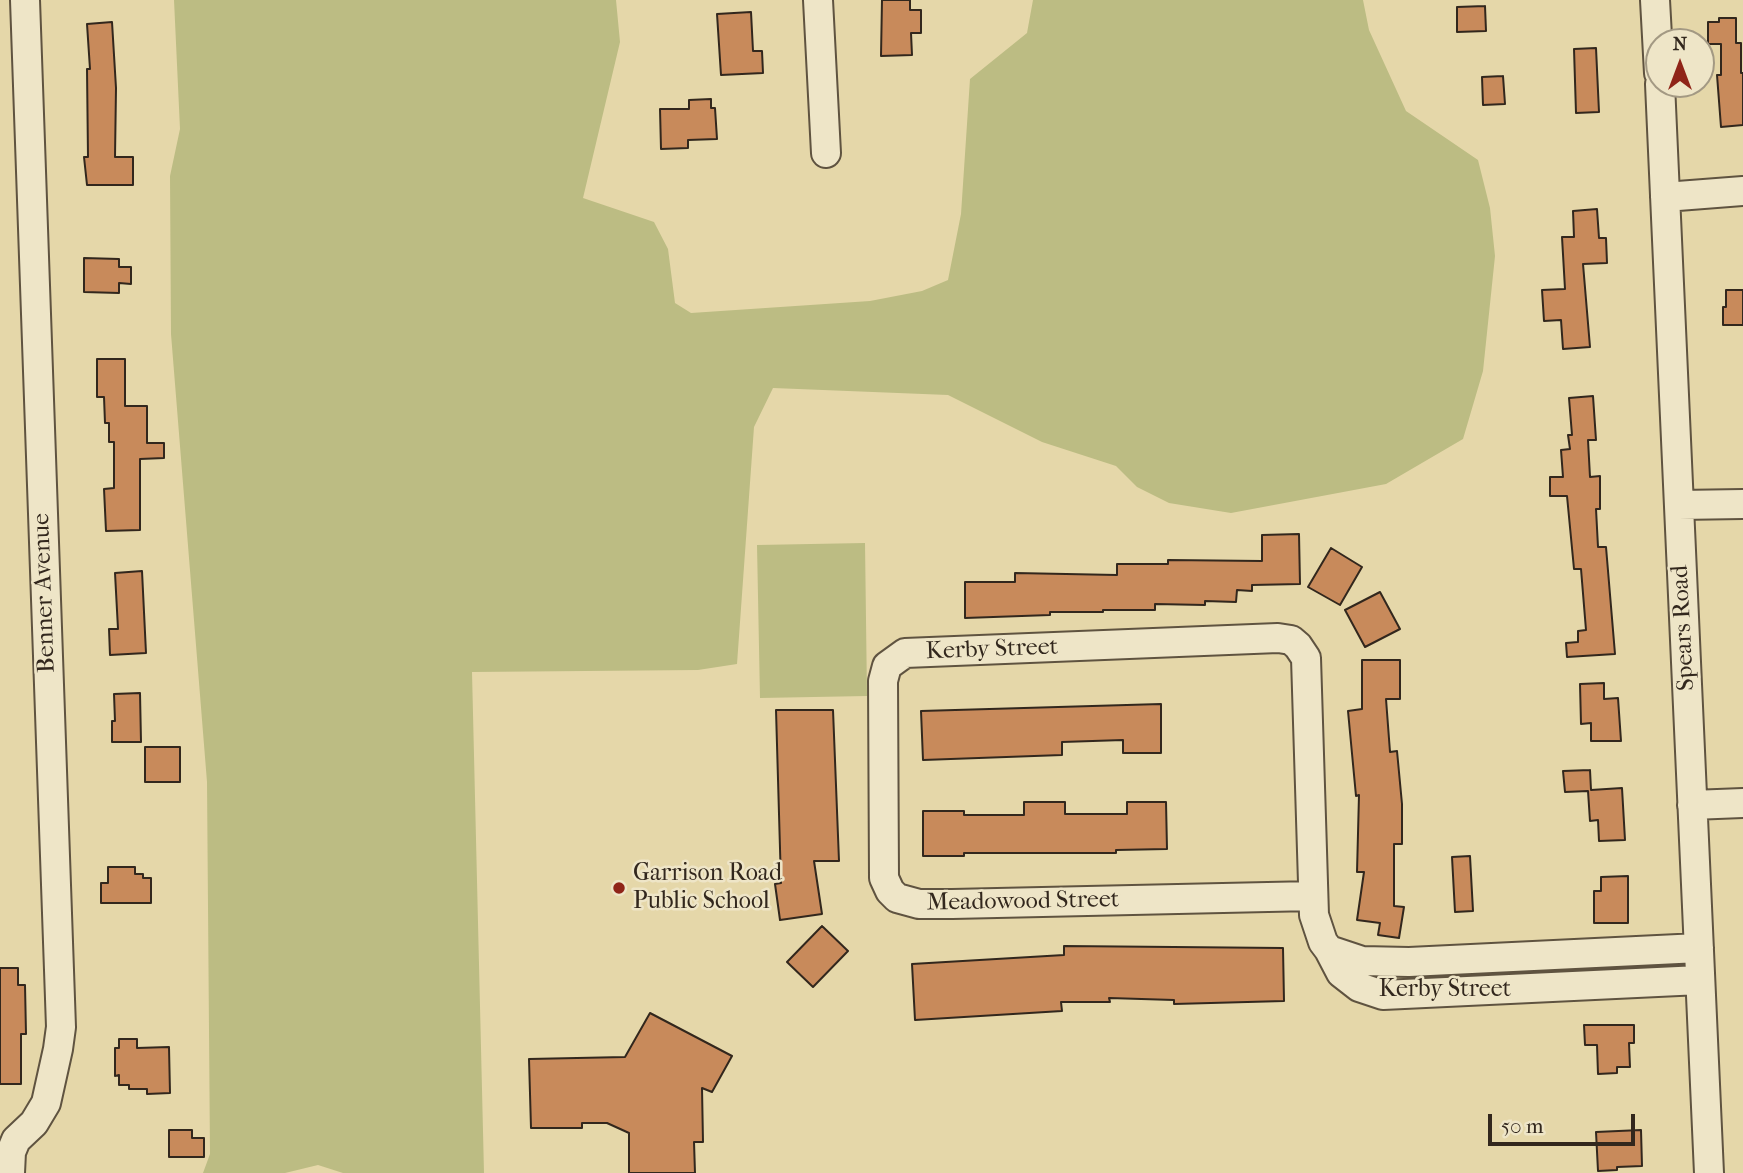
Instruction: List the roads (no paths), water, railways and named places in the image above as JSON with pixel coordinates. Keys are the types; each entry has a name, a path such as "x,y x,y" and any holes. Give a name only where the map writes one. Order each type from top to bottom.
{"street":[{"name":"Benner Avenue","path":"7,1158 16,1140 34,1123 46,1103 61,1027 25,0"},
{"path":"818,0 827,153"},
{"path":"1656,0 1657,28"},
{"name":"Spears Road","path":"1661,98 1709,1173"},
{"path":"1665,197 1743,191"},
{"path":"1679,505 1743,504"},
{"name":"Kerby Street","path":"895,660 905,653 1278,638 1291,640 1306,658 1313,896"},
{"name":"Meadowood Street","path":"895,660 887,666 883,681 884,878 897,898 919,904 952,904 1313,896"},
{"path":"1692,805 1743,803"},
{"path":"1313,896 1318,929 1329,950"},
{"name":"Kerby Street","path":"1329,950 1362,961 1409,962 1699,948"},
{"name":"Kerby Street","path":"1329,950 1342,973 1359,987 1383,995 1700,980"}],"place":[{"name":"Garrison Road Public School","path":"619,888"}]}
